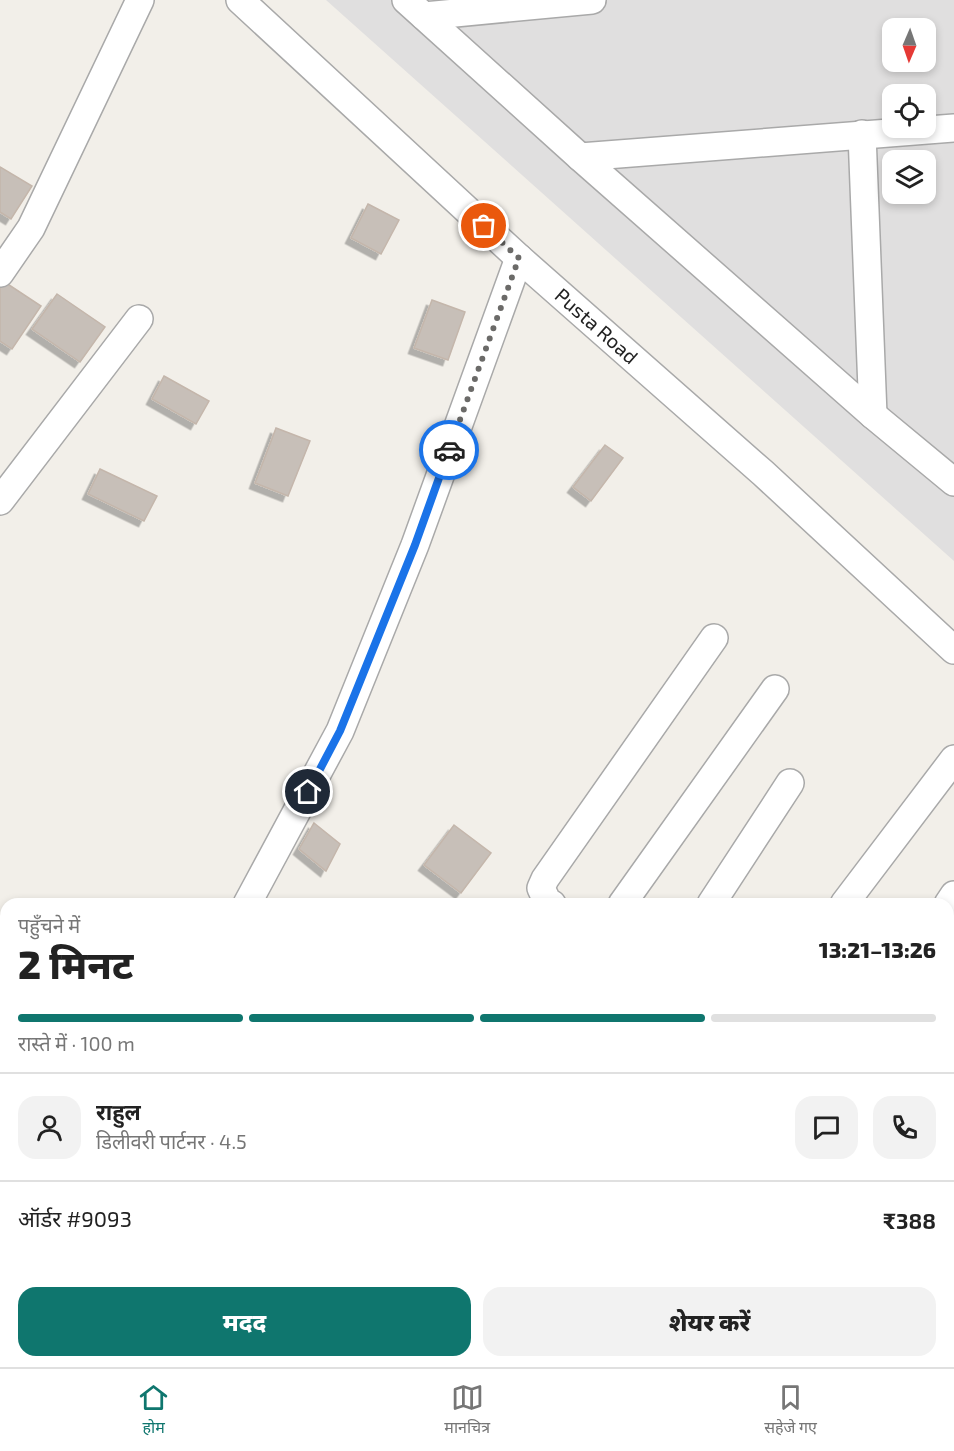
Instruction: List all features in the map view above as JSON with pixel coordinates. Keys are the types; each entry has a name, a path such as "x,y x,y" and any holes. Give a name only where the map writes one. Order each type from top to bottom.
{"street":[{"path":"0,273 31,228 140,0"},
{"name":"Pusta Road","path":"240,0 519,258 763,474 954,650"},
{"path":"415,8 592,0"},
{"path":"415,8 873,415 954,482"},
{"path":"580,157 954,128"},
{"path":"862,134 873,415"},
{"path":"258,898 340,731 415,545 519,258"},
{"path":"0,501 139,320"},
{"path":"546,898 542,888 545,879 714,638"},
{"path":"626,898 775,689"},
{"path":"849,898 954,759"},
{"path":"715,898 790,783"}],"shaded area":[{"path":"326,0 954,0 954,561"}],"building":[{"path":"0,167 32,186 11,219 0,212"},
{"path":"368,204 399,220 381,254 351,238"},
{"path":"0,279 41,306 12,349 0,341"},
{"path":"57,294 105,327 80,362 32,329"},
{"path":"432,300 465,312 448,360 414,348"},
{"path":"164,376 209,401 196,424 152,399"},
{"path":"276,428 310,441 288,496 255,483"},
{"path":"605,445 623,458 591,501 573,487"},
{"path":"100,469 157,496 144,521 88,494"},
{"path":"314,823 340,844 326,871 299,849"},
{"path":"454,825 491,853 461,893 424,865"}],"way so far":[{"path":"449,450 519,258 484,226"}],"route":[{"path":"308,792 340,731 415,545 449,450"}]}
